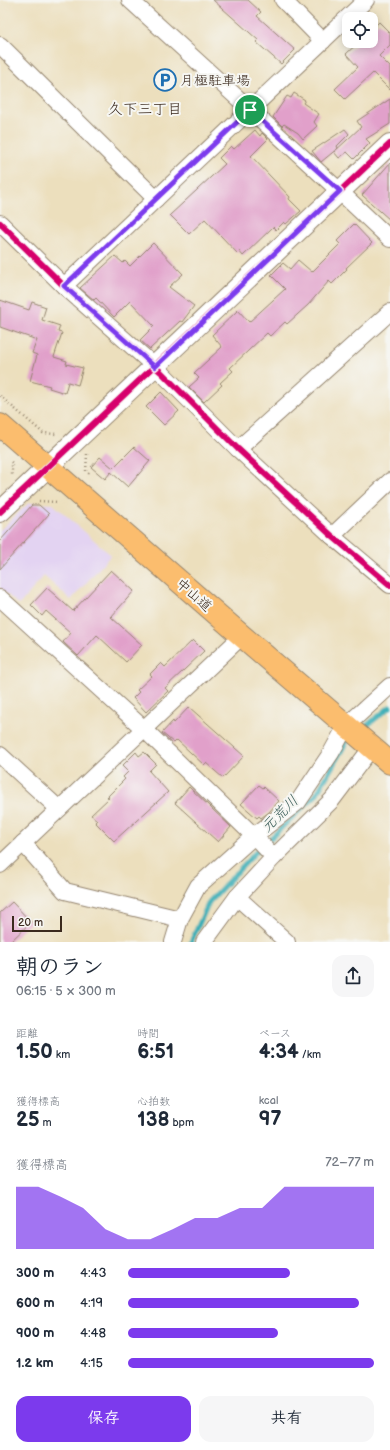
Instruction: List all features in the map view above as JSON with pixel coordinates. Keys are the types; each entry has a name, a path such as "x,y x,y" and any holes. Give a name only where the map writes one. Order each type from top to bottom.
{"highway":[{"name":"中山道","path":"0,425 390,763"}],"street":[{"path":"130,0 340,191 390,239"},
{"path":"283,0 323,41"},
{"path":"64,286 366,0"},
{"path":"0,45 156,199"},
{"path":"0,512 390,144"},
{"path":"0,223 64,286 155,367 238,449 332,536 390,585"},
{"path":"238,449 390,312"},
{"path":"332,536 390,481"},
{"path":"0,598 144,729 274,857"},
{"path":"0,865 242,636"},
{"path":"173,942 180,919 198,886 254,836 298,802 331,753 346,726 390,686"},
{"path":"204,942 237,897 274,857 332,800 372,747"},
{"path":"0,755 59,809"},
{"path":"23,843 65,891 180,919"},
{"path":"237,897 287,942"}],"path":[{"path":"0,396 43,433"},
{"path":"86,471 90,475"},
{"path":"37,501 57,502"}],"shaded area":[{"path":"29,503 53,504 111,555 71,600 44,576 19,605 0,588 0,530"}],"building":[{"path":"213,0 248,0 261,12 257,16 295,50 281,64 256,42 258,40"},
{"path":"379,22 390,33 390,45 379,56 390,67 390,90 373,73 345,99 335,89 358,67 346,54 352,48 378,48"},
{"path":"294,93 305,100 303,103 319,114 314,122 317,126 303,139 298,133 284,124 282,126 273,117 287,96 291,98"},
{"path":"390,99 390,124 366,139 370,143 354,159 347,152 339,158 334,152 361,127 357,121"},
{"path":"345,129 349,134 337,146 338,148 321,162 312,151"},
{"path":"255,130 260,136 262,133 268,139 251,156 290,197 289,199 301,211 286,224 284,222 276,230 273,227 243,256 239,251 237,253 205,219 189,234 170,215 225,164 219,158 231,146 234,149"},
{"path":"390,163 390,220 362,195"},
{"path":"354,224 372,243 332,284 329,281 308,305 287,324 285,322 270,336 267,333 230,368 233,371 220,383 222,385 204,402 189,387 199,378 194,373 222,347 212,335 238,310 249,322 285,289 271,275 283,263 290,269 298,260 312,272 340,244 337,241"},
{"path":"153,243 183,274 169,287 194,306 182,322 180,321 150,349 140,340 154,326 130,301 114,317 96,298 94,300 80,288 115,256 123,263 125,261 130,266"},
{"path":"0,300 29,310 32,302 46,307 42,320 60,326 58,332 62,333 54,357 67,361 66,364 83,368 78,385 68,382 65,393 49,388 50,386 30,381 37,355 32,353 37,340 0,327"},
{"path":"161,392 179,411 164,425 146,407"},
{"path":"134,447 150,461 128,487 111,472 105,479 91,467 100,457 113,468"},
{"path":"32,505 39,505 49,514 0,569 0,541"},
{"path":"111,570 134,591 111,617 142,645 126,662 97,635 78,656 63,642 71,633 46,611 42,616 31,605 47,588 73,611"},
{"path":"193,640 204,651 165,688 168,691 146,712 133,698 139,692 137,690 152,676 150,674 161,663 165,667"},
{"path":"189,707 244,756 223,778 206,763 204,765 177,740 174,743 162,733"},
{"path":"136,752 139,756 144,752 156,764 149,771 168,792 114,841 95,822 97,820 91,815 109,798 107,797 125,779 123,777 128,772 122,766"},
{"path":"259,785 263,788 264,787 279,801 269,812 261,818 259,816 257,818 241,804"},
{"path":"189,787 231,827 218,842 175,803"},
{"path":"12,902 31,922 10,942 0,942 0,913"}],"waterway":[{"name":"元荒川","path":"360,731 390,707"},
{"name":"元荒川","path":"191,942 209,902 254,854 316,795 347,741 352,737"}],"cycle path":[{"path":"0,512 390,144"},
{"path":"0,223 64,286 161,372 238,449 332,536 390,585"}],"place":[{"name":"月極駐車場","path":"165,80"}],"district":[{"name":"久下三丁目","path":"145,109"}],"route":[{"path":"250,110 340,191 155,367 64,286 250,110"}]}
